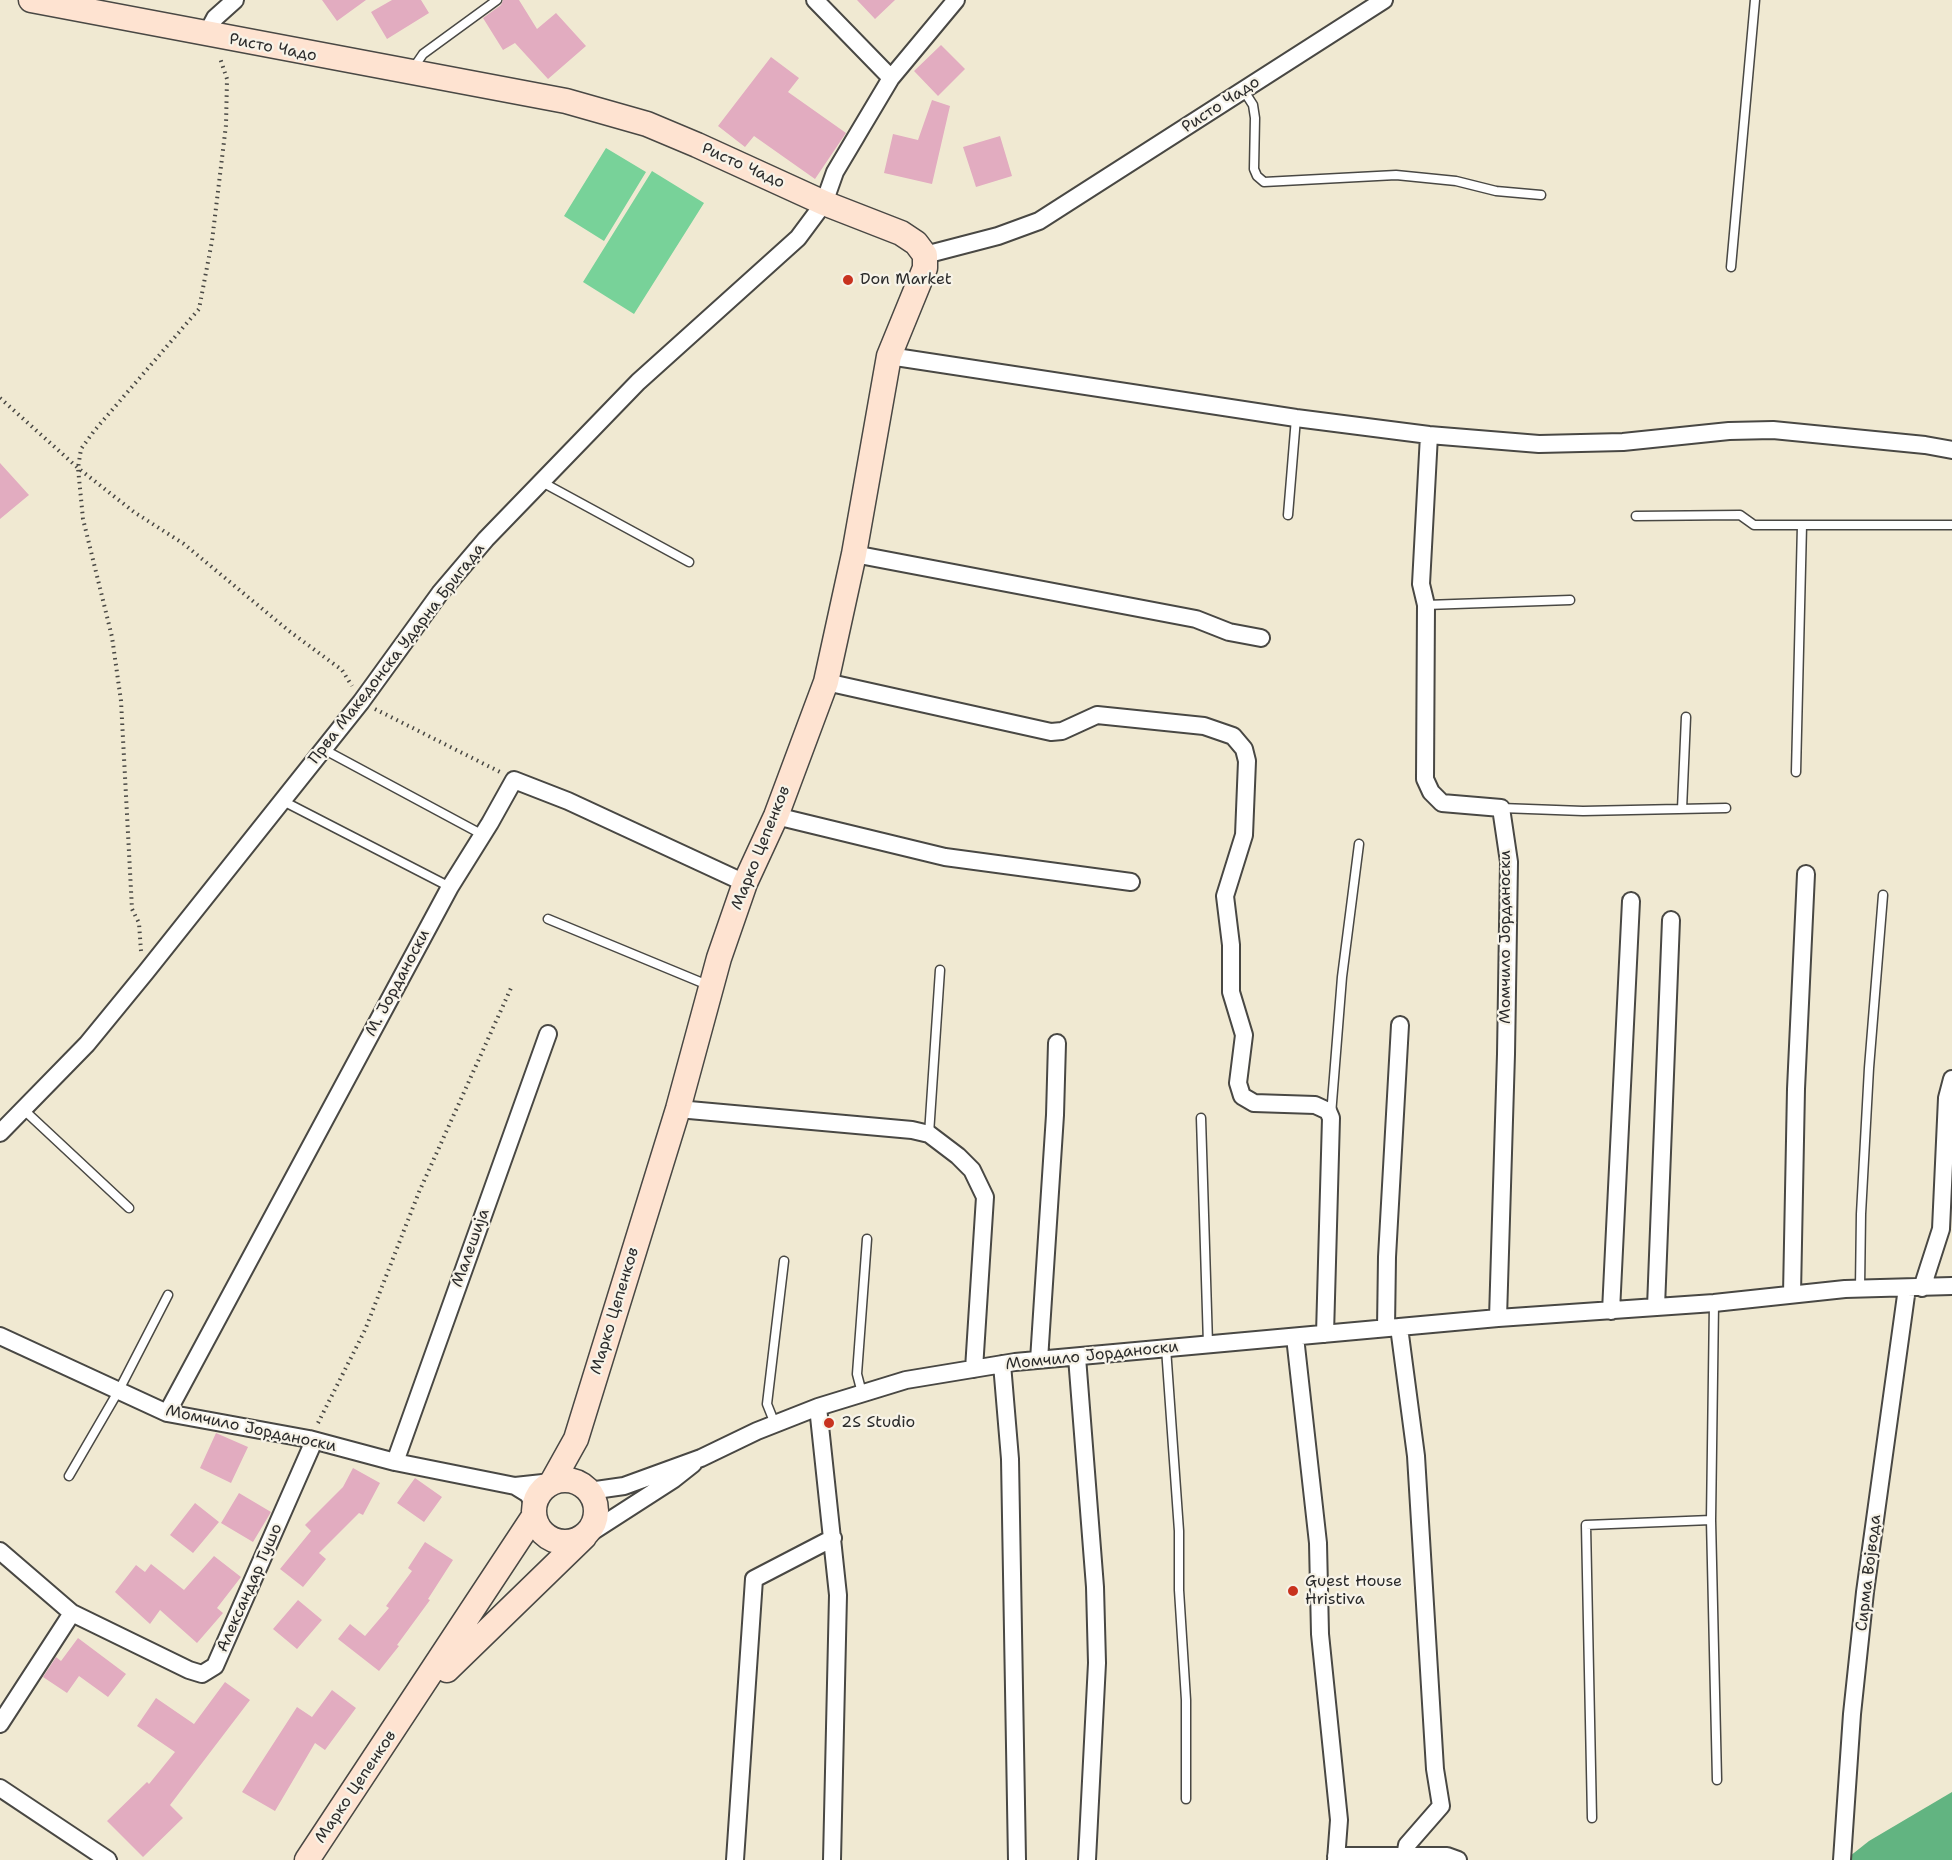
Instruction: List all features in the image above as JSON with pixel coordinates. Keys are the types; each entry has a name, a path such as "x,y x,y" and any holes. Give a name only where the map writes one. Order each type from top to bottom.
{"street":[{"name":"Ристо Чадо","path":"31,0 211,36 566,101 646,124 901,233 916,243 924,255 998,236 1039,221 1383,0"},
{"path":"211,36 214,18 235,0"},
{"path":"815,0 891,78"},
{"name":"Прва Македонска Ударна Бригада","path":"0,1133 87,1044 146,972 361,702 440,593 540,481 638,382 798,238 824,202 835,172 891,78 956,0"},
{"name":"Марко Цепенков","path":"576,1439 678,1109 710,987 746,883 776,816 826,682 854,554 889,356 925,268 924,255"},
{"path":"889,356 1296,418 1429,435 1549,444 1623,442 1729,431 1773,430 1925,444 1952,450"},
{"path":"1429,435 1421,584 1426,605 1425,779 1431,792 1442,802 1501,808"},
{"path":"854,554 1196,619 1229,632 1260,638"},
{"path":"826,682 1051,732 1062,731 1097,715 1204,726 1233,736 1244,749 1247,761 1244,835 1225,896 1231,945 1231,992 1244,1035 1239,1090 1242,1096 1254,1104 1322,1106 1331,1118 1325,1334"},
{"path":"514,780 568,801 746,883"},
{"name":"М. Јорданоски","path":"167,1413 450,887 483,836 514,780"},
{"name":"Момчило Јорданоски","path":"1498,1318 1509,908 1509,862 1501,808"},
{"path":"776,816 945,857 1131,882"},
{"path":"1792,1294 1796,1089 1806,874"},
{"path":"1611,1311 1631,901"},
{"path":"1656,1307 1671,920"},
{"path":"1400,1025 1387,1257 1393,1328 1416,1456 1435,1769 1441,1806 1407,1845 1405,1857"},
{"name":"Малешија","path":"394,1462 548,1034"},
{"path":"1039,1360 1055,1115 1057,1043"},
{"name":"Сирма Војвода","path":"1842,1860 1852,1714 1863,1614 1915,1288 1941,1229 1947,1098 1952,1079"},
{"path":"678,1109 929,1134 972,1170 985,1197 974,1369"},
{"name":"Момчило Јорданоски","path":"700,1458 818,1407 906,1380 1002,1364 1498,1318 1713,1303 1860,1288 1952,1286"},
{"name":"Момчило Јорданоски","path":"0,1336 167,1413 312,1440 394,1462 515,1486 552,1482"},
{"path":"1295,1336 1318,1543 1320,1634 1339,1820 1336,1858 1447,1856 1458,1860"},
{"path":"1077,1356 1095,1587 1097,1663 1087,1860"},
{"path":"1002,1364 1010,1460 1017,1860"},
{"path":"818,1407 838,1595 832,1860"},
{"path":"552,1482 576,1439"},
{"path":"515,1486 528,1494 537,1526 553,1540 563,1543 584,1537 596,1520 595,1500 576,1465 576,1439"},
{"name":"Александар Гушо","path":"72,1613 189,1670 202,1674 215,1665 312,1440"},
{"path":"406,1713 534,1511 544,1488 562,1479 586,1487 624,1486 700,1458"},
{"path":"406,1713 487,1628 584,1537 675,1479 700,1458"},
{"path":"735,1860 754,1580 833,1538"},
{"path":"0,1551 72,1613 0,1724"},
{"name":"Марко Цепенков","path":"307,1860 406,1713"},
{"path":"0,1788 108,1860"}],"lane":[{"path":"410,73 423,54 497,0"},
{"path":"1731,267 1755,0"},
{"path":"1244,91 1253,105 1255,118 1254,169 1257,176 1264,182 1396,175 1456,181 1496,190 1541,195"},
{"path":"1288,515 1296,418"},
{"path":"540,481 688,562"},
{"path":"1636,516 1740,515 1754,525 1952,525"},
{"path":"1796,772 1802,525"},
{"path":"1426,605 1570,600"},
{"path":"1682,809 1686,717"},
{"path":"323,749 483,836"},
{"path":"283,801 450,887"},
{"path":"1501,808 1583,811 1726,808"},
{"path":"1331,1118 1342,977 1359,844"},
{"path":"1860,1288 1861,1214 1869,1068 1883,896"},
{"path":"548,919 710,987"},
{"path":"929,1134 940,970"},
{"path":"24,1110 129,1208"},
{"path":"1201,1118 1208,1344"},
{"path":"862,1394 857,1374 867,1239"},
{"path":"775,1424 767,1404 784,1262"},
{"path":"69,1476 119,1390 168,1295"},
{"path":"1713,1303 1711,1520 1716,1780"},
{"path":"1166,1348 1186,1700 1186,1799"},
{"path":"1592,1818 1586,1525 1711,1520"}],"path":[{"path":"146,972 139,940 139,923 132,909 127,773 112,637 83,519 78,468 81,449 93,431 199,309 212,241 226,125 227,79 211,36"},
{"path":"0,398 78,468 134,512 184,544 289,631 342,670 361,702 514,780"},
{"path":"312,1440 364,1330 418,1192 511,988"}],"green space":[{"path":"606,148 646,172 604,241 564,216"},
{"path":"652,171 704,203 634,314 583,282"},
{"path":"1952,1792 1952,1860 1845,1860 1869,1841"}],"building":[{"path":"322,0 366,0 337,21"},
{"path":"392,0 421,0 429,13 387,39 371,12"},
{"path":"503,0 519,0 537,29 556,13 586,46 548,79 515,43 503,50 483,18 501,5"},
{"path":"857,0 895,0 875,19"},
{"path":"941,45 965,69 938,96 914,71"},
{"path":"771,57 799,78 788,92 846,133 815,179 754,136 745,147 718,126"},
{"path":"932,100 950,106 932,184 884,173 893,134 918,140"},
{"path":"1000,136 1012,176 976,187 963,147"},
{"path":"0,463 29,495 0,519"},
{"path":"216,1433 248,1447 231,1483 200,1468"},
{"path":"353,1468 380,1483 363,1515 359,1513 319,1553 326,1559 303,1587 280,1569 311,1531 305,1525 343,1487"},
{"path":"415,1478 442,1497 424,1522 397,1503"},
{"path":"239,1493 271,1512 253,1542 221,1523"},
{"path":"195,1503 219,1522 193,1553 170,1535"},
{"path":"425,1542 453,1560 428,1599 430,1600 379,1671 338,1639 350,1624 365,1636 389,1608 386,1606 412,1571 408,1568"},
{"path":"214,1556 241,1577 217,1608 223,1613 197,1643 160,1610 150,1624 115,1592 136,1565 145,1572 151,1564 184,1590"},
{"path":"298,1600 322,1620 297,1649 273,1629"},
{"path":"78,1638 126,1674 108,1697 79,1676 67,1693 43,1677 56,1657 61,1661"},
{"path":"225,1682 250,1700 170,1805 183,1818 143,1857 107,1821 147,1782 149,1784 175,1752 137,1726 156,1698 194,1724"},
{"path":"332,1690 356,1708 325,1750 315,1743 275,1811 242,1792 297,1707 312,1717"}],"place":[{"name":"Don Market","path":"848,280"},
{"name":"2S Studio","path":"829,1423"},
{"name":"Guest House Hristiva","path":"1293,1591"}]}
